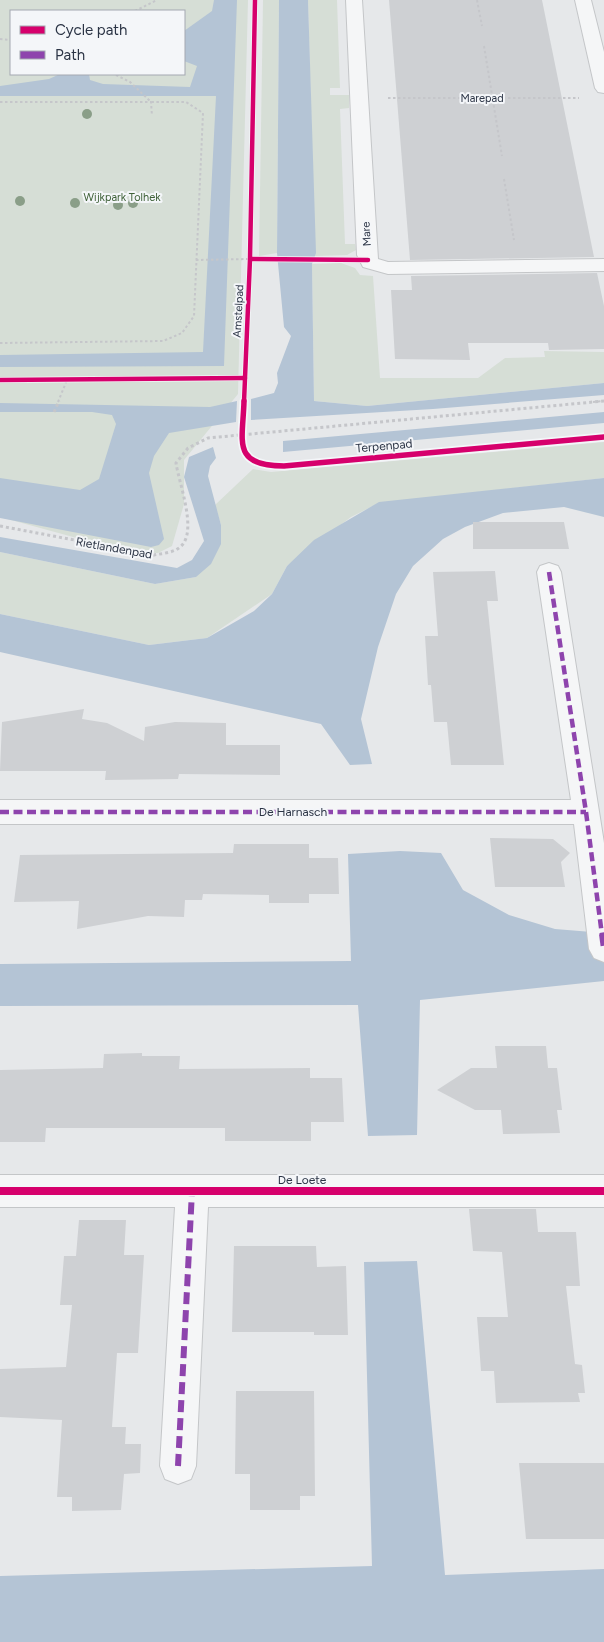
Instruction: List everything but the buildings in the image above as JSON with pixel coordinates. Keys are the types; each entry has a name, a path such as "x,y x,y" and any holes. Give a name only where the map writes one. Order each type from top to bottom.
{"street":[{"name":"Mare","path":"354,0 367,255 370,263 388,268 604,266"},
{"path":"583,0 604,88"},
{"path":"549,572 586,812 604,949"},
{"name":"De Harnasch","path":"0,812 586,812"},
{"name":"De Loete","path":"0,1191 604,1191"},
{"path":"178,1466 192,1191"}],"path":[{"path":"137,10 158,0"},
{"path":"477,0 482,26"},
{"path":"484,46 502,156"},
{"path":"116,75 130,82 149,98 152,116"},
{"path":"0,102 192,103 200,109 205,118 194,316 187,329 174,338 144,342 0,344"},
{"path":"504,179 518,268"},
{"path":"196,260 258,259"},
{"path":"58,380 77,380"},
{"path":"54,412 68,380"},
{"path":"243,435 604,401"},
{"path":"243,426 243,443"}],"green space":[{"name":"Wijkpark Tolhek","path":"0,0 248,0 238,394 184,460 184,504 172,546 158,553 128,552 0,517"},
{"path":"263,0 279,0 277,253 259,256"},
{"path":"308,0 337,0 340,88 330,88 330,95 349,95 349,108 340,109 345,244 355,244 356,250 347,255 315,256"},
{"path":"341,263 355,268 360,275 373,276 380,378 478,378 505,358 545,357 544,351 604,352 604,383 367,406 314,401 312,264"},
{"path":"604,442 604,478 379,503 351,517 287,566 272,594 207,638 149,645 0,614 0,552 155,584 196,577 221,525 215,505 253,469 271,472"}],"water":[{"path":"214,0 237,0 224,366 0,367 0,355 203,352 216,96 0,96 0,86 49,79 58,75 89,75 90,80 103,84 190,87 197,66 185,61 185,30 212,11"},
{"path":"279,0 308,0 316,253 312,264 314,401 367,406 604,383 604,395 433,409 251,420 251,399 274,393 278,383 277,373 291,336 284,327 277,253"},
{"path":"237,401 236,422 169,433 154,456 149,473 164,539 159,545 151,547 0,518 0,478 80,490 99,479 116,424 112,415 92,412 0,412 0,403 210,407"},
{"path":"604,412 604,423 283,452 283,441"},
{"path":"213,447 216,458 210,466 208,476 221,525 221,544 211,564 196,577 155,584 0,552 0,537 177,568 192,560 204,541 184,477 189,457"},
{"path":"604,478 604,517 564,507 503,513 465,527 443,539 413,566 396,594 378,647 361,719 372,764 350,765 321,724 0,652 0,614 149,645 207,638 254,611 272,594 287,566 314,540 379,502"},
{"path":"400,851 441,853 463,890 509,915 555,929 604,933 604,981 420,1000 417,1135 368,1136 358,1005 0,1006 0,964 351,961 348,854"},
{"path":"417,1261 445,1575 604,1569 604,1642 0,1642 0,1576 372,1566 364,1262"}],"marked path":[{"path":"549,572 586,812 604,949"},
{"path":"0,812 586,812"},
{"path":"178,1466 192,1191"}],"cycle path":[{"name":"Amstelpad","path":"255,0 250,259 243,441 243,449 247,456 255,463 284,466 604,437"},
{"path":"250,259 368,260"},
{"path":"0,380 245,378"},
{"path":"0,1191 604,1191"}]}
